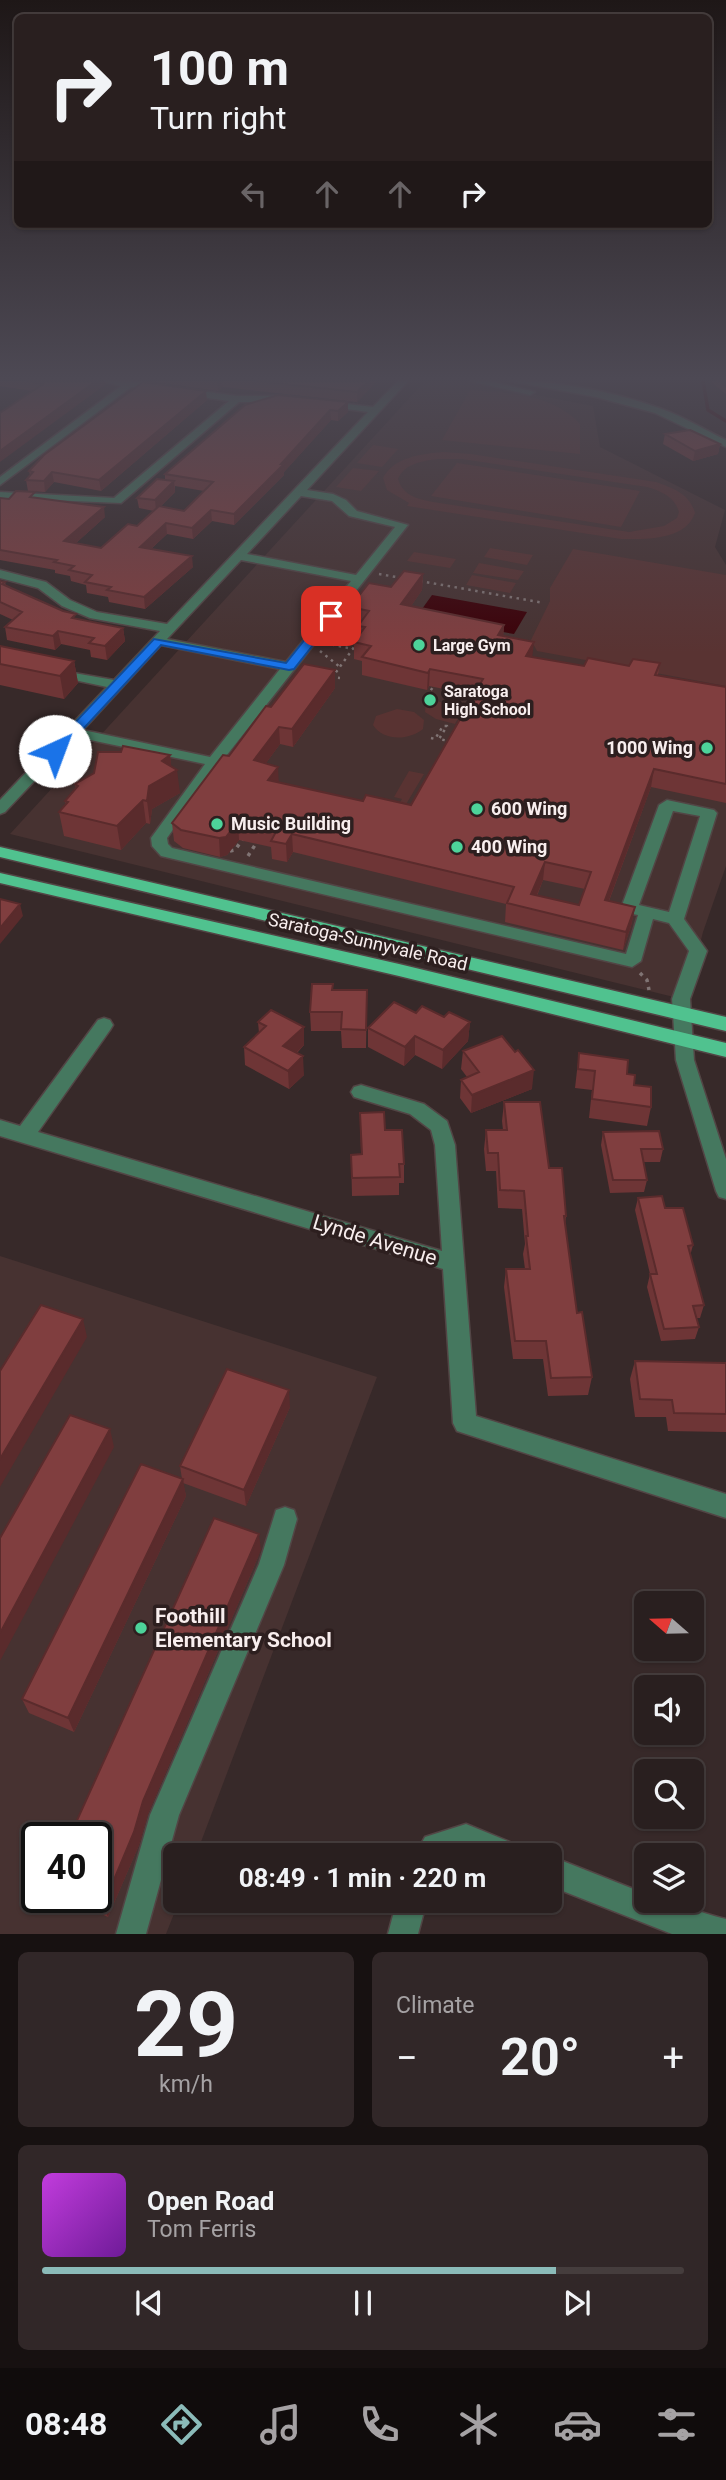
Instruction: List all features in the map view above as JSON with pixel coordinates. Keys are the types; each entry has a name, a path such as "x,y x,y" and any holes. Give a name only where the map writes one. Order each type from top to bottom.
{"main road":[{"name":"Saratoga-Sunnyvale Road","path":"0,852 726,1024"},
{"name":"Saratoga-Sunnyvale Road","path":"0,878 399,970 726,1050"}],"street":[{"path":"0,482 14,471"},
{"path":"0,495 117,501 152,471"},
{"path":"0,809 318,471"},
{"path":"299,492 338,498 353,514 402,525 214,762 159,838 160,846 167,852 632,961 648,912"},
{"path":"238,556 360,579"},
{"path":"0,574 43,585 66,603 94,615 171,629"},
{"path":"159,641 289,667"},
{"path":"39,669 117,685"},
{"path":"73,732 214,762"},
{"path":"675,919 718,813 667,805 629,908 675,919 698,951 682,994 685,1060 726,1191"},
{"path":"25,1135 104,1025"},
{"path":"360,1092 416,1109 440,1126 445,1145 455,1264"},
{"name":"Lynde Avenue","path":"0,1128 455,1264 465,1423 726,1506"},
{"path":"131,1934 165,1815 271,1565 285,1519"},
{"path":"450,1843 466,1839 476,1843"},
{"path":"562,1876 695,1928 726,1934"},
{"path":"403,1934 409,1913"}],"path":[{"path":"373,573 544,603"},
{"path":"335,623 367,629"},
{"path":"324,637 357,643 333,677"},
{"path":"319,642 353,649"},
{"path":"314,649 323,652 340,667"},
{"path":"321,675 340,678"},
{"path":"427,696 433,687"},
{"path":"448,700 454,691"},
{"path":"431,738 435,739 443,726 447,726 439,740 449,741"},
{"path":"230,850 235,850 251,828"},
{"path":"239,869 261,837"}],"shaded area":[{"name":"Saratoga High School","path":"342,471 648,471 725,510 715,547 726,565 726,866 703,932 686,1000 10,834"},
{"path":"350,471 379,471 361,491 336,487"},
{"path":"388,471 404,471 398,479 403,489 427,501 629,532 664,526 677,518 679,512 674,502 657,490 543,471 585,471 656,482 685,496 695,513 683,529 674,534 621,539 407,506 409,503 387,490 383,478"},
{"path":"450,471 511,471 640,491 621,527 431,496"},
{"path":"490,548 533,555 527,565 484,557"},
{"path":"573,549 726,575 726,686 537,651 531,640 550,601 550,588"},
{"path":"414,552 456,559 450,568 407,561"},
{"path":"479,563 524,571 518,580 473,573"},
{"path":"472,575 516,583 510,593 466,585"},
{"path":"432,595 527,612 514,634 417,616"},
{"path":"426,699 464,707 455,724 436,719 425,712"},
{"path":"397,709 414,712 424,720 423,729 403,737 389,736 377,730 373,725 376,716"},
{"path":"409,771 424,774 399,816 396,809 402,799 394,797"},
{"name":"Foothill Elementary School","path":"0,1256 377,1377 201,1843 163,1843 163,1913 174,1913 166,1934 0,1934"}],"building":[{"path":"30,471 110,471 99,480 52,472 44,481 26,480 33,472"},
{"path":"168,471 277,471 234,514 211,510 192,528 166,523 140,547 192,556 144,597 107,590 111,587 85,582 92,575 69,570 74,566 54,562 57,560 0,550 0,498 9,499 16,491 35,492 30,497 104,507 64,541 101,548 128,524 137,526 159,506 184,511 213,482 165,474"},
{"path":"157,479 174,481 155,500 137,498"},
{"path":"404,571 423,574 401,604 504,625 498,635 534,642 526,656 584,666 588,658 629,666 633,659 660,663 655,675 726,687 726,784 654,769 605,900 635,907 626,932 507,903 514,887 292,834 286,844 271,841 277,830 238,821 226,837 219,838 181,830 172,823 223,755 229,756 266,706 271,707 304,664 335,670 292,729 279,727 254,760 278,767 268,780 363,801 366,795 411,805 483,679 430,669 428,673 362,657 371,646 354,642 365,627 358,626 369,611 350,607 369,583 391,587","holes":["545,862 591,872 579,905 531,894"]},
{"path":"0,581 63,611 76,614 72,618 123,628 105,646 89,643 94,638 58,631 53,636 5,627 22,612 0,602"},
{"path":"0,646 74,661 60,676 0,664"},
{"path":"123,746 170,755 162,761 177,770 149,786 147,801 143,800 117,826 59,812 78,786 75,784 94,773 98,752 121,752"},
{"path":"0,899 20,904 0,928"},
{"path":"312,984 333,984 332,990 367,990 366,1030 341,1029 342,1012 310,1012"},
{"path":"394,1002 416,1013 422,1006 444,1017 449,1012 470,1022 443,1050 415,1036 405,1047 368,1028"},
{"path":"271,1010 304,1027 283,1046 303,1056 288,1071 244,1047 266,1026 258,1022"},
{"path":"502,1036 534,1070 472,1095 461,1080 479,1072 463,1051"},
{"path":"579,1053 628,1060 627,1074 635,1075 634,1085 651,1087 651,1107 592,1099 595,1071 578,1069"},
{"path":"504,1102 540,1102 549,1168 562,1168 564,1216 577,1313 582,1312 592,1377 551,1378 546,1341 515,1341 506,1269 530,1269 524,1191 500,1190 498,1153 488,1153 486,1130 507,1130"},
{"path":"384,1112 385,1130 402,1130 404,1164 399,1164 400,1177 352,1178 351,1155 362,1154 360,1113"},
{"path":"659,1131 663,1149 641,1149 647,1180 613,1180 603,1132"},
{"path":"662,1196 665,1208 683,1208 693,1245 688,1246 704,1305 693,1306 699,1327 664,1329 650,1274 657,1274 638,1198"},
{"path":"41,1305 83,1319 0,1459 0,1371"},
{"path":"635,1361 726,1363 726,1414 674,1413 672,1400 640,1399"},
{"path":"227,1369 289,1390 244,1490 180,1466"},
{"path":"70,1415 110,1429 0,1633 0,1538"},
{"path":"141,1464 183,1479 68,1718 22,1699"},
{"path":"214,1518 259,1534 143,1801 134,1832 112,1885 112,1822 76,1822"}],"place":[{"name":"Large Gym","path":"419,645"},
{"name":"Saratoga High School","path":"430,700"},
{"name":"1000 Wing","path":"707,748"},
{"name":"600 Wing","path":"477,809"},
{"name":"Music Building","path":"217,824"},
{"name":"400 Wing","path":"457,847"},
{"name":"Foothill Elementary School","path":"141,1628"}],"route":[{"path":"55,751 159,641 289,667 331,616"}]}
